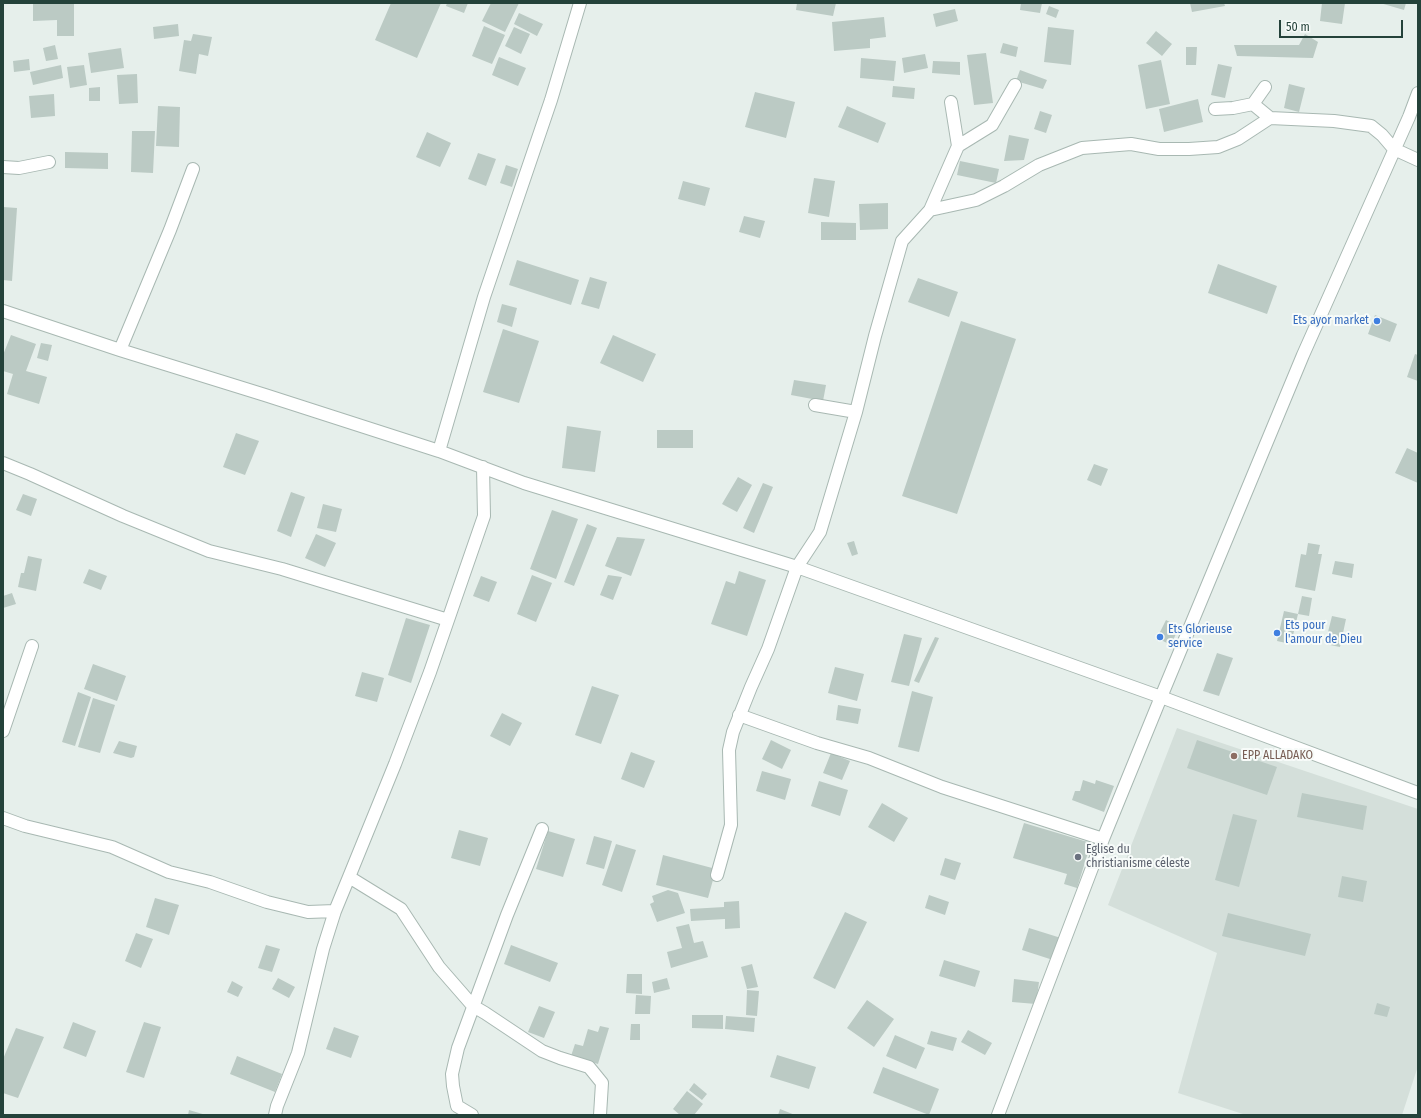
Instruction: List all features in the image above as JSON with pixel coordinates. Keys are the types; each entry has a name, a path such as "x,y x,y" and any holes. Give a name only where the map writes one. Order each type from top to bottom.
{"street":[{"path":"439,451 484,297 549,107 580,3"},
{"path":"958,146 992,124 1014,85"},
{"path":"1215,109 1233,108 1253,104 1265,87"},
{"path":"998,1115 1103,839 1161,697 1303,355 1409,117 1418,93"},
{"path":"717,875 731,825 728,750 733,732 768,649 797,567 820,532 856,412 875,336 902,241 930,210 958,146 951,102"},
{"path":"1253,104 1270,118"},
{"path":"930,210 976,200 1004,186 1039,165 1082,148 1131,144 1158,149 1218,147 1238,139 1270,118 1334,121 1371,126 1382,135 1394,149 1418,160"},
{"path":"3,167 19,168 49,162"},
{"path":"120,350 170,230 193,168"},
{"path":"3,311 120,350 439,451 524,483 797,567 1161,697 1418,793"},
{"path":"815,405 856,412"},
{"path":"3,463 209,551 282,569 448,620"},
{"path":"275,1115 277,1106 298,1053 323,949 335,911 348,876 398,757 430,672 484,516 483,467"},
{"path":"3,731 32,646"},
{"path":"739,716 817,743 869,758 942,787 1103,839"},
{"path":"3,818 26,826 112,847 169,872 210,882 267,902 308,912 335,911"},
{"path":"472,1115 458,1106 452,1074 458,1048 506,915 542,829"},
{"path":"348,876 401,909 439,967 472,1006 542,1051 589,1067 602,1083 600,1115"}],"shaded area":[{"path":"1177,728 1418,809 1418,1066 1402,1115 1246,1115 1178,1093 1217,953 1108,905"}],"building":[{"path":"33,3 74,3 74,36 57,36 57,20 33,21"},
{"path":"391,3 441,3 417,58 375,40"},
{"path":"447,3 468,3 464,13 446,6"},
{"path":"491,3 519,3 505,32 482,21"},
{"path":"797,3 836,3 833,16 796,10"},
{"path":"1021,3 1042,3 1040,13 1020,10"},
{"path":"1190,3 1224,3 1225,6 1192,12"},
{"path":"1322,3 1345,3 1342,24 1320,21"},
{"path":"1380,3 1406,3 1404,10"},
{"path":"1049,6 1059,10 1056,18 1046,14"},
{"path":"955,9 958,21 936,27 933,14"},
{"path":"519,13 543,24 537,36 514,24"},
{"path":"884,17 886,37 870,39 870,48 834,51 832,22"},
{"path":"178,24 179,36 154,39 153,27"},
{"path":"484,26 505,35 492,64 472,56"},
{"path":"514,27 530,34 521,54 505,46"},
{"path":"1048,27 1074,30 1071,65 1044,62"},
{"path":"1156,31 1172,44 1162,56 1146,43"},
{"path":"193,34 212,37 208,56 199,54 196,74 179,71 184,40 191,41"},
{"path":"1305,34 1318,42 1313,58 1237,56 1234,45 1299,45"},
{"path":"1003,43 1018,47 1016,57 1000,53"},
{"path":"55,45 58,59 46,61 43,48"},
{"path":"1186,47 1197,47 1196,65 1186,65"},
{"path":"121,48 124,68 91,73 88,53"},
{"path":"986,53 993,103 974,105 967,55"},
{"path":"925,54 928,68 904,73 902,58"},
{"path":"499,57 526,68 518,86 492,75"},
{"path":"861,58 896,61 894,81 860,78"},
{"path":"29,59 30,70 14,72 13,61"},
{"path":"1161,60 1170,104 1146,109 1138,65"},
{"path":"933,61 960,62 960,75 932,73"},
{"path":"1218,64 1232,67 1225,98 1211,95"},
{"path":"61,65 63,78 33,85 30,72"},
{"path":"84,65 87,85 70,88 67,67"},
{"path":"1020,70 1047,80 1043,89 1016,81"},
{"path":"137,74 138,103 119,104 117,75"},
{"path":"1289,84 1305,88 1299,112 1284,108"},
{"path":"893,86 915,88 914,99 892,97"},
{"path":"100,87 100,101 89,101 89,88"},
{"path":"755,92 795,102 786,138 745,127"},
{"path":"54,94 55,116 31,118 29,96"},
{"path":"1198,99 1203,122 1164,132 1159,109"},
{"path":"158,106 180,107 179,147 156,146"},
{"path":"847,106 886,123 878,143 838,127"},
{"path":"1040,111 1052,115 1046,133 1034,129"},
{"path":"132,131 155,131 153,173 131,172"},
{"path":"427,132 451,143 440,167 416,157"},
{"path":"1009,135 1029,139 1024,160 1004,161"},
{"path":"65,152 108,153 108,169 65,168"},
{"path":"478,153 496,159 486,186 468,179"},
{"path":"960,161 999,169 996,183 957,175"},
{"path":"506,165 518,169 512,187 500,183"},
{"path":"814,178 835,181 829,217 808,213"},
{"path":"683,181 710,188 705,206 678,199"},
{"path":"888,203 888,229 860,230 859,204"},
{"path":"3,207 17,208 12,281 3,280"},
{"path":"744,216 765,221 760,238 739,232"},
{"path":"821,222 856,223 856,240 821,240"},
{"path":"517,260 579,280 571,305 509,285"},
{"path":"1218,264 1277,286 1267,314 1208,293"},
{"path":"590,277 607,282 599,309 581,304"},
{"path":"918,278 958,292 949,317 908,302"},
{"path":"502,304 517,308 512,327 497,322"},
{"path":"1375,315 1397,324 1390,342 1368,334"},
{"path":"961,321 1016,339 957,514 902,496"},
{"path":"503,329 539,341 519,403 483,392"},
{"path":"11,335 36,344 26,371 47,377 39,404 7,394 13,374 3,371 3,355"},
{"path":"613,335 656,354 643,382 600,363"},
{"path":"41,343 52,345 48,361 37,358"},
{"path":"1415,354 1418,355 1418,381 1407,377"},
{"path":"794,380 826,385 823,401 791,395"},
{"path":"567,426 601,431 595,472 562,468"},
{"path":"657,430 693,430 693,448 657,448"},
{"path":"236,433 259,441 245,475 223,467"},
{"path":"1407,448 1418,453 1418,483 1395,473"},
{"path":"1094,464 1108,469 1101,486 1087,480"},
{"path":"738,477 752,485 737,512 722,504"},
{"path":"763,483 773,487 754,533 743,528"},
{"path":"291,492 305,497 291,537 277,531"},
{"path":"23,494 37,499 31,516 16,510"},
{"path":"323,504 342,509 336,532 317,528"},
{"path":"552,510 578,519 556,579 530,569"},
{"path":"587,524 597,528 574,586 564,582"},
{"path":"316,534 336,543 325,567 305,558"},
{"path":"617,537 645,539 631,576 605,566"},
{"path":"854,541 858,554 852,556 847,543"},
{"path":"1308,543 1320,545 1318,554 1322,554 1315,591 1295,587 1301,554 1306,555"},
{"path":"28,556 42,559 36,591 18,587 21,573 24,573"},
{"path":"1335,561 1354,564 1352,578 1332,574"},
{"path":"89,569 107,576 101,590 83,583"},
{"path":"739,571 766,580 747,636 711,624 726,581 735,584"},
{"path":"532,575 552,583 536,622 517,614"},
{"path":"608,575 622,577 613,600 600,595"},
{"path":"481,576 497,582 489,602 473,596"},
{"path":"12,593 16,604 3,608 3,596"},
{"path":"1302,596 1312,598 1309,616 1298,614"},
{"path":"1284,611 1298,614 1291,644 1277,641"},
{"path":"1332,616 1346,619 1340,647 1325,644"},
{"path":"406,618 430,625 411,683 388,675"},
{"path":"1166,620 1179,627 1171,645 1157,638"},
{"path":"904,634 922,638 909,686 891,682"},
{"path":"935,637 939,638 919,683 914,681"},
{"path":"1217,653 1233,658 1219,696 1203,691"},
{"path":"93,664 126,676 117,701 84,689"},
{"path":"835,667 864,674 857,701 828,693"},
{"path":"362,672 384,678 377,702 355,696"},
{"path":"592,686 619,695 601,744 575,735"},
{"path":"912,691 933,697 919,752 898,747"},
{"path":"78,692 91,697 75,746 62,742"},
{"path":"93,698 115,705 100,753 78,747"},
{"path":"838,705 861,709 858,724 836,720"},
{"path":"502,713 522,723 510,746 490,736"},
{"path":"771,740 791,750 782,769 762,759"},
{"path":"1197,740 1277,767 1267,795 1187,768"},
{"path":"119,741 137,746 134,757 131,758 113,753"},
{"path":"631,752 655,761 644,788 621,779"},
{"path":"831,753 850,761 842,780 823,773"},
{"path":"762,771 791,779 785,800 756,791"},
{"path":"1083,780 1095,784 1096,780 1114,786 1104,812 1072,800 1075,791 1080,791"},
{"path":"819,781 848,790 840,816 811,806"},
{"path":"1302,793 1367,806 1363,830 1297,817"},
{"path":"882,803 908,818 894,842 868,827"},
{"path":"1233,814 1257,820 1239,887 1215,880"},
{"path":"1024,823 1091,843 1077,888 1064,884 1067,874 1013,858"},
{"path":"459,830 488,838 480,866 451,858"},
{"path":"548,831 575,839 563,877 536,869"},
{"path":"594,836 612,841 604,869 586,864"},
{"path":"616,844 636,850 622,892 602,885"},
{"path":"663,855 716,869 708,898 656,885"},
{"path":"945,858 961,863 955,880 940,875"},
{"path":"1342,876 1367,881 1363,902 1338,897"},
{"path":"668,890 678,893 685,913 657,922 650,904 654,902 652,896"},
{"path":"929,895 949,902 945,915 925,908"},
{"path":"155,898 179,905 169,935 146,927"},
{"path":"739,901 740,928 725,929 725,919 691,921 690,909 724,907 724,902"},
{"path":"845,912 867,922 835,989 813,978"},
{"path":"1228,913 1311,934 1305,956 1222,936"},
{"path":"689,924 694,943 703,941 708,957 671,968 667,952 682,948 676,927"},
{"path":"1029,928 1061,938 1053,960 1022,950"},
{"path":"136,933 153,939 141,968 125,961"},
{"path":"266,945 280,949 272,972 258,968"},
{"path":"511,945 558,963 550,982 504,964"},
{"path":"944,960 980,971 975,987 939,976"},
{"path":"752,964 758,987 747,989 741,967"},
{"path":"627,974 642,974 642,994 626,993"},
{"path":"278,978 295,987 289,998 272,989"},
{"path":"667,978 670,989 654,993 652,982"},
{"path":"1014,979 1039,982 1036,1004 1012,1002"},
{"path":"232,981 243,987 238,997 227,992"},
{"path":"747,990 759,991 757,1016 746,1015"},
{"path":"636,995 651,996 650,1014 635,1014"},
{"path":"867,1000 894,1019 874,1047 847,1028"},
{"path":"1377,1003 1390,1007 1387,1017 1374,1014"},
{"path":"539,1006 555,1012 544,1038 528,1032"},
{"path":"692,1015 723,1015 723,1029 692,1028"},
{"path":"726,1016 755,1018 754,1032 725,1029"},
{"path":"73,1022 96,1031 86,1057 63,1048"},
{"path":"144,1022 161,1027 144,1078 126,1072"},
{"path":"631,1024 640,1024 640,1040 630,1040"},
{"path":"600,1026 609,1028 598,1064 571,1056 575,1044 583,1046 588,1029 598,1032"},
{"path":"334,1027 359,1036 351,1058 326,1049"},
{"path":"16,1028 44,1037 18,1098 3,1093 3,1059"},
{"path":"968,1030 992,1043 985,1055 961,1042"},
{"path":"931,1031 957,1038 953,1051 927,1044"},
{"path":"895,1035 925,1048 916,1069 886,1056"},
{"path":"777,1055 816,1067 809,1089 770,1077"},
{"path":"237,1056 282,1074 275,1092 230,1074"},
{"path":"883,1067 939,1089 929,1115 873,1093"},
{"path":"694,1083 707,1094 702,1100 689,1090"},
{"path":"687,1091 703,1104 694,1115 680,1115 673,1109"},
{"path":"780,1109 795,1115 778,1115"},
{"path":"189,1110 206,1115 188,1115"}],"place":[{"name":"Ets ayor market","path":"1377,321"},
{"name":"Ets pour l'amour de Dieu","path":"1277,633"},
{"name":"Ets Glorieuse service","path":"1160,637"},
{"name":"EPP ALLADAKO","path":"1234,756"},
{"name":"Eglise du christianisme céleste","path":"1078,857"}]}
